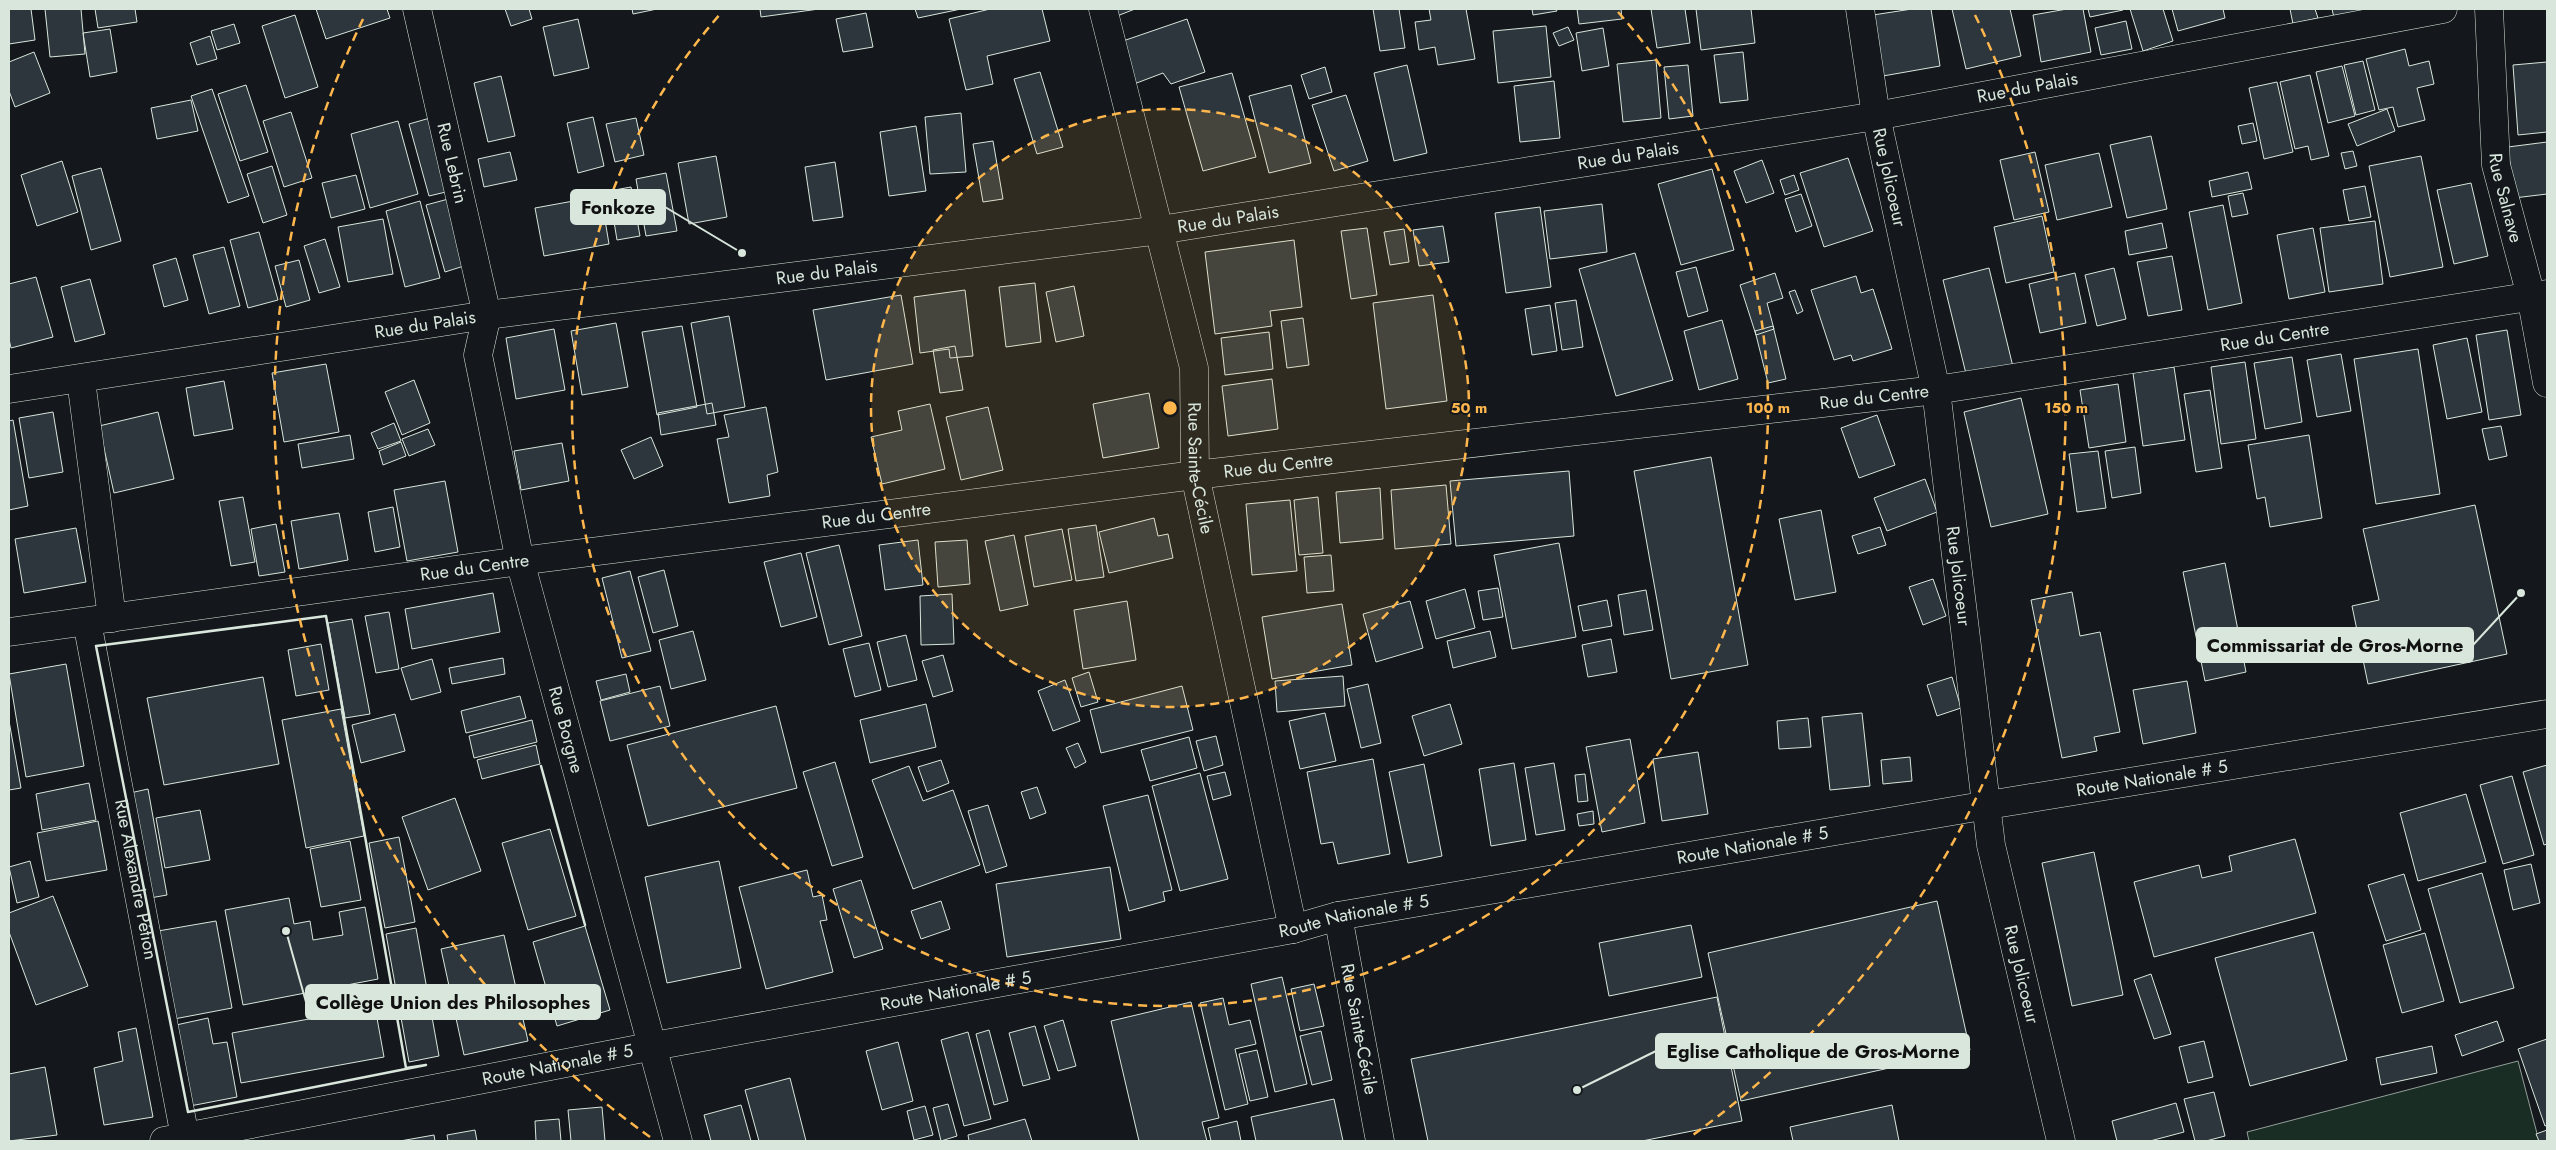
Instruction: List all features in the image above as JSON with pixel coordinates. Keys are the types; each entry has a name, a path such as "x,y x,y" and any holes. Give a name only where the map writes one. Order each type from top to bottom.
{"street":[{"name":"Rue Lebrin","path":"417,9 487,315"},
{"name":"Rue Sainte-Cécile","path":"1103,9 1194,368 1195,475 1293,929"},
{"name":"Rue Jolicoeur","path":"1860,9 1876,116 1936,390 1988,805 1991,845 2061,1141"},
{"name":"Rue du Palais","path":"9,390 487,315 1160,230 1876,116 2443,9"},
{"name":"Rue Salnave","path":"2489,9 2496,165 2539,295 2547,383"},
{"name":"Rue du Centre","path":"9,632 520,561 1195,475 1936,390 2539,295"},
{"name":"Rue Borgne","path":"487,315 478,355 520,561 654,1046 678,1141"},
{"name":"Rue Alexandre Pétion","path":"81,380 99,620 174,1139"},
{"name":"Route Nationale # 5","path":"174,1139 654,1046 1293,929 1338,916 1988,805 2547,714"},
{"name":"Rue Sainte-Cécile","path":"1338,916 1380,1141"}],"green space":[{"path":"2518,1061 2539,1141 2249,1141 2247,1132"}],"building":[{"path":"9,9 31,9 35,40 9,44"},
{"path":"45,9 81,9 85,54 50,57"},
{"path":"95,9 135,9 137,22 98,28"},
{"path":"316,9 387,9 390,18 326,39"},
{"path":"505,9 529,9 532,19 511,26"},
{"path":"632,9 657,9 633,14"},
{"path":"760,9 819,9 761,17"},
{"path":"915,9 961,9 918,18"},
{"path":"990,9 1042,9 1050,41 987,56 993,84 966,90 949,19"},
{"path":"1114,9 1135,9 1117,16"},
{"path":"1373,9 1399,9 1405,48 1380,51"},
{"path":"1429,9 1466,9 1475,59 1438,65 1435,47 1419,50 1415,22 1431,20"},
{"path":"1532,9 1556,9 1557,11 1533,15"},
{"path":"1577,9 1621,9 1622,19 1579,24"},
{"path":"1651,9 1685,9 1690,43 1657,48"},
{"path":"1696,9 1751,9 1755,43 1701,50"},
{"path":"1912,9 1931,9 1940,66 1883,76 1873,15"},
{"path":"1952,9 2010,9 2021,56 1966,69"},
{"path":"2067,9 2083,9 2091,52 2041,62 2033,15"},
{"path":"2088,9 2123,9 2123,10 2090,17"},
{"path":"2130,9 2163,9 2173,41 2143,51"},
{"path":"2172,9 2223,9 2225,18 2178,31"},
{"path":"2290,9 2315,9 2318,18 2293,24"},
{"path":"2332,9 2376,9 2335,22"},
{"path":"866,13 873,47 843,52 836,19"},
{"path":"295,15 318,87 285,98 262,26"},
{"path":"578,19 589,68 554,76 543,27"},
{"path":"1187,19 1205,72 1171,84 1163,73 1134,84 1120,42"},
{"path":"2126,21 2132,49 2101,55 2095,28"},
{"path":"234,24 240,43 217,50 211,31"},
{"path":"1546,26 1551,77 1498,83 1493,31"},
{"path":"1568,27 1574,40 1559,46 1553,33"},
{"path":"1603,28 1609,66 1582,71 1576,33"},
{"path":"110,29 117,72 90,77 83,33"},
{"path":"210,36 217,59 197,65 190,43"},
{"path":"2405,49 2409,66 2429,61 2434,84 2417,88 2425,120 2398,127 2393,107 2379,110 2366,59"},
{"path":"34,52 50,93 15,107 9,91 9,62"},
{"path":"1743,52 1748,100 1720,103 1714,55"},
{"path":"1656,60 1661,118 1623,122 1617,64"},
{"path":"2363,61 2375,110 2356,115 2344,65"},
{"path":"2547,62 2547,132 2518,135 2513,65"},
{"path":"1407,65 1427,153 1394,161 1374,73"},
{"path":"1688,65 1693,116 1669,119 1664,67"},
{"path":"2342,66 2355,116 2328,123 2316,72"},
{"path":"1325,67 1332,92 1309,99 1301,75"},
{"path":"1040,72 1063,147 1037,154 1014,79"},
{"path":"1232,73 1256,157 1203,171 1179,87"},
{"path":"2310,75 2329,156 2311,160 2308,146 2295,149 2280,82"},
{"path":"501,76 515,136 488,142 474,83"},
{"path":"1554,81 1560,138 1520,142 1514,86"},
{"path":"2277,82 2293,152 2264,159 2249,88"},
{"path":"246,85 268,152 240,161 218,94"},
{"path":"1291,85 1311,163 1269,173 1249,96"},
{"path":"212,89 249,196 228,203 191,96"},
{"path":"1346,95 1368,161 1334,171 1312,105"},
{"path":"191,100 198,131 157,139 151,108"},
{"path":"2387,109 2395,131 2357,146 2348,124"},
{"path":"291,112 312,178 284,187 263,121"},
{"path":"961,113 966,172 930,174 925,117"},
{"path":"593,117 604,166 578,173 567,123"},
{"path":"430,118 450,191 429,196 409,124"},
{"path":"636,118 644,155 615,162 606,124"},
{"path":"398,121 418,194 370,208 351,134"},
{"path":"2253,123 2257,141 2242,144 2238,126"},
{"path":"916,126 926,191 889,196 880,132"},
{"path":"2151,136 2167,209 2127,218 2110,145"},
{"path":"993,141 1003,199 983,202 973,144"},
{"path":"2547,142 2547,194 2514,198 2508,147"},
{"path":"2353,151 2357,166 2345,169 2341,153"},
{"path":"510,152 517,180 484,187 478,159"},
{"path":"2035,152 2049,212 2014,220 2000,160"},
{"path":"2099,153 2112,207 2057,220 2045,165"},
{"path":"716,156 727,217 689,224 678,163"},
{"path":"2421,156 2443,267 2390,277 2369,166"},
{"path":"1848,158 1873,231 1824,247 1800,173"},
{"path":"1762,160 1774,193 1746,203 1734,171"},
{"path":"62,161 78,212 37,226 21,175"},
{"path":"835,162 843,217 813,221 805,167"},
{"path":"272,166 287,215 263,223 247,174"},
{"path":"101,168 121,241 91,250 72,176"},
{"path":"1712,169 1734,250 1681,265 1658,184"},
{"path":"2248,172 2252,189 2212,197 2209,181"},
{"path":"666,173 677,231 646,236 636,179"},
{"path":"356,175 365,209 331,218 322,183"},
{"path":"1794,175 1799,190 1785,195 1780,180"},
{"path":"2471,183 2488,256 2454,264 2437,190"},
{"path":"2365,186 2371,217 2349,221 2343,190"},
{"path":"631,187 640,236 617,240 609,191"},
{"path":"2243,193 2248,214 2232,217 2228,196"},
{"path":"1801,194 1812,226 1796,232 1785,199"},
{"path":"601,196 609,244 544,256 535,208"},
{"path":"452,198 470,264 445,272 426,205"},
{"path":"420,201 440,278 405,287 386,211"},
{"path":"1602,204 1607,252 1550,259 1544,211"},
{"path":"2223,205 2242,303 2208,310 2189,212"},
{"path":"1540,207 1551,287 1506,293 1495,213"},
{"path":"2042,216 2054,272 2006,283 1994,227"},
{"path":"383,219 393,274 348,282 338,227"},
{"path":"2375,221 2383,284 2329,292 2320,228"},
{"path":"2162,223 2167,248 2129,255 2125,231"},
{"path":"1443,226 1449,262 1419,266 1413,230"},
{"path":"1367,228 1377,295 1351,299 1341,231"},
{"path":"2313,228 2325,292 2289,299 2277,235"},
{"path":"1404,229 1409,262 1390,265 1384,232"},
{"path":"259,232 278,300 248,308 230,240"},
{"path":"325,239 340,287 319,293 304,246"},
{"path":"1294,240 1302,307 1270,311 1272,326 1215,334 1205,252"},
{"path":"224,247 240,306 209,314 193,255"},
{"path":"1635,253 1673,380 1616,396 1579,269"},
{"path":"2172,256 2182,310 2148,316 2137,262"},
{"path":"176,258 188,300 164,307 153,265"},
{"path":"299,260 310,300 286,307 275,266"},
{"path":"1696,267 1708,311 1688,317 1676,272"},
{"path":"1989,268 2014,371 1968,382 1943,280"},
{"path":"2114,268 2126,319 2097,326 2085,275"},
{"path":"1775,273 1783,298 1767,303 1774,329 1756,335 1740,285"},
{"path":"2075,273 2086,323 2040,333 2029,284"},
{"path":"1856,276 1861,293 1873,289 1892,349 1853,361 1851,355 1834,360 1811,290"},
{"path":"36,277 53,337 11,348 9,339 9,284"},
{"path":"90,279 105,334 75,342 61,287"},
{"path":"1035,283 1041,342 1006,347 999,287"},
{"path":"1074,286 1084,336 1056,342 1046,292"},
{"path":"965,290 973,356 950,358 949,349 920,353 914,297"},
{"path":"1795,290 1803,311 1797,314 1789,292"},
{"path":"901,295 913,364 826,380 813,310"},
{"path":"1433,295 1447,401 1386,409 1373,303"},
{"path":"1576,300 1583,347 1562,350 1555,303"},
{"path":"1550,305 1557,351 1532,355 1525,309"},
{"path":"729,316 745,407 707,414 691,323"},
{"path":"1303,318 1309,365 1287,368 1281,321"},
{"path":"1722,320 1738,379 1699,390 1684,331"},
{"path":"616,323 628,387 582,395 571,331"},
{"path":"682,326 697,407 657,415 642,332"},
{"path":"1773,326 1786,379 1768,383 1755,331"},
{"path":"554,329 565,390 516,399 506,338"},
{"path":"2507,330 2521,415 2489,420 2476,335"},
{"path":"1269,332 1273,369 1225,375 1221,338"},
{"path":"2467,338 2482,412 2447,419 2433,345"},
{"path":"955,346 963,390 940,393 933,350"},
{"path":"2418,349 2440,494 2376,504 2354,359"},
{"path":"2341,354 2351,411 2317,417 2307,360"},
{"path":"2292,357 2302,422 2265,429 2254,363"},
{"path":"2245,362 2256,439 2221,444 2211,367"},
{"path":"326,364 339,432 284,442 272,373"},
{"path":"2174,367 2185,440 2143,446 2133,373"},
{"path":"1272,379 1278,429 1228,436 1222,386"},
{"path":"414,380 430,423 402,435 385,392"},
{"path":"224,381 233,429 194,436 186,388"},
{"path":"2118,384 2126,442 2089,448 2080,390"},
{"path":"2210,390 2222,468 2196,472 2184,394"},
{"path":"1149,393 1159,448 1103,458 1093,404"},
{"path":"2021,398 2048,514 1991,527 1964,412"},
{"path":"712,403 716,425 661,435 658,413"},
{"path":"930,404 945,469 882,484 871,437 902,430 898,411"},
{"path":"766,407 778,472 767,475 770,496 729,503 717,439 729,437 724,415"},
{"path":"988,407 1003,470 961,480 946,417"},
{"path":"53,412 63,472 29,478 19,418"},
{"path":"158,412 174,479 114,493 99,426"},
{"path":"1877,415 1895,465 1859,478 1841,428"},
{"path":"13,420 28,506 9,510 9,421"},
{"path":"394,423 401,441 378,449 371,433"},
{"path":"2501,426 2507,456 2489,460 2482,429"},
{"path":"428,429 435,445 409,456 402,439"},
{"path":"350,435 354,459 302,468 298,444"},
{"path":"2309,435 2322,518 2270,527 2265,497 2257,499 2248,445"},
{"path":"651,437 663,466 634,479 621,450"},
{"path":"401,442 406,456 383,465 379,451"},
{"path":"562,443 569,481 521,490 514,451"},
{"path":"2135,447 2141,493 2112,498 2105,451"},
{"path":"2098,451 2106,508 2077,512 2069,454"},
{"path":"1711,457 1748,665 1671,679 1634,471"},
{"path":"1569,471 1574,536 1456,546 1450,481"},
{"path":"1925,479 1937,512 1887,531 1874,498"},
{"path":"445,481 458,552 407,561 394,490"},
{"path":"1446,485 1451,544 1395,549 1391,490"},
{"path":"1380,488 1383,539 1340,543 1336,492"},
{"path":"243,497 255,562 231,566 219,501"},
{"path":"1318,497 1323,553 1299,555 1294,500"},
{"path":"1290,500 1297,571 1252,575 1246,504"},
{"path":"2475,505 2507,654 2368,684 2352,606 2379,600 2363,529"},
{"path":"393,507 400,547 375,552 368,512"},
{"path":"1821,510 1836,592 1795,600 1779,519"},
{"path":"339,513 348,560 299,569 291,521"},
{"path":"1154,518 1158,536 1168,534 1173,558 1109,573 1099,532"},
{"path":"276,524 285,572 259,576 251,529"},
{"path":"1096,525 1104,577 1076,581 1068,529"},
{"path":"1880,527 1886,545 1858,554 1852,536"},
{"path":"76,528 86,582 24,593 15,539"},
{"path":"1062,529 1072,580 1034,587 1025,536"},
{"path":"1014,535 1028,605 1000,611 985,541"},
{"path":"918,540 923,585 885,590 879,545"},
{"path":"967,540 970,584 938,587 935,542"},
{"path":"1559,543 1576,637 1512,649 1494,555"},
{"path":"839,545 862,636 829,645 806,553"},
{"path":"801,553 817,617 781,627 764,562"},
{"path":"1331,555 1334,591 1307,593 1304,557"},
{"path":"2225,563 2246,672 2205,681 2183,572"},
{"path":"664,570 678,626 653,633 638,577"},
{"path":"630,571 651,651 622,658 602,578"},
{"path":"1933,579 1946,616 1923,625 1909,587"},
{"path":"1498,588 1503,617 1483,620 1478,591"},
{"path":"1465,589 1475,628 1436,639 1426,601"},
{"path":"1646,590 1653,630 1624,635 1618,595"},
{"path":"2072,592 2080,636 2100,632 2120,732 2094,737 2097,751 2062,758 2031,600"},
{"path":"493,593 500,632 412,649 405,609"},
{"path":"952,594 954,644 921,645 920,596"},
{"path":"1607,600 1612,626 1583,631 1578,606"},
{"path":"1127,601 1136,660 1083,669 1074,610"},
{"path":"1410,601 1423,648 1376,662 1363,614"},
{"path":"1342,604 1352,665 1272,679 1262,617"},
{"path":"389,612 399,669 376,673 365,616"},
{"path":"352,619 370,714 345,718 328,623"},
{"path":"693,631 706,680 671,689 659,640"},
{"path":"1490,631 1496,657 1453,668 1447,641"},
{"path":"906,635 917,680 888,687 877,642"},
{"path":"1611,639 1617,672 1588,677 1582,645"},
{"path":"869,643 881,690 855,697 843,649"},
{"path":"321,644 329,690 296,696 288,650"},
{"path":"943,655 953,691 933,697 922,661"},
{"path":"503,658 505,674 452,684 449,668"},
{"path":"432,659 441,692 411,700 401,668"},
{"path":"66,664 84,766 26,777 9,674"},
{"path":"1089,672 1098,702 1081,707 1072,678"},
{"path":"626,674 630,692 601,700 596,681"},
{"path":"1343,676 1345,706 1277,712 1275,681"},
{"path":"263,677 279,764 164,785 147,698"},
{"path":"1952,677 1961,708 1937,716 1927,685"},
{"path":"1065,680 1080,721 1053,731 1038,691"},
{"path":"2187,681 2196,733 2143,744 2133,690"},
{"path":"1368,684 1381,743 1361,748 1347,689"},
{"path":"660,686 670,726 610,741 600,701"},
{"path":"1182,686 1193,730 1101,753 1090,710"},
{"path":"520,696 526,718 466,733 461,711"},
{"path":"926,704 936,747 870,763 860,720"},
{"path":"1450,704 1462,744 1424,756 1412,716"},
{"path":"776,706 797,788 648,826 627,745"},
{"path":"341,709 364,836 306,848 282,720"},
{"path":"1325,713 1336,761 1300,769 1289,721"},
{"path":"1862,713 1870,786 1830,790 1822,717"},
{"path":"395,714 405,751 361,763 352,725"},
{"path":"1808,718 1811,747 1779,749 1777,721"},
{"path":"532,720 537,742 474,758 469,736"},
{"path":"9,721 21,788 9,790"},
{"path":"1216,736 1223,765 1204,771 1196,741"},
{"path":"1189,737 1197,768 1150,781 1141,750"},
{"path":"1630,739 1645,823 1602,832 1586,747"},
{"path":"1078,743 1086,762 1075,768 1066,748"},
{"path":"536,745 540,764 482,779 477,760"},
{"path":"1698,752 1708,814 1662,821 1653,759"},
{"path":"1910,757 1912,781 1883,784 1881,760"},
{"path":"1373,759 1390,854 1338,864 1333,842 1321,844 1307,772"},
{"path":"941,760 949,783 927,792 918,767"},
{"path":"835,762 863,857 832,866 803,772"},
{"path":"1514,763 1526,840 1491,846 1479,769"},
{"path":"1554,763 1565,830 1536,835 1525,768"},
{"path":"1424,764 1442,856 1408,863 1389,772"},
{"path":"2547,765 2547,844 2544,845 2523,772"},
{"path":"909,766 923,801 953,790 980,865 913,889 872,780"},
{"path":"1225,772 1231,795 1213,800 1207,776"},
{"path":"1200,773 1228,879 1180,891 1152,786"},
{"path":"1585,774 1588,801 1578,802 1575,775"},
{"path":"2512,776 2534,855 2503,864 2480,785"},
{"path":"89,783 96,820 42,830 36,794"},
{"path":"1037,787 1046,813 1030,819 1021,792"},
{"path":"148,789 167,895 150,898 130,793"},
{"path":"2466,794 2486,862 2418,881 2400,813"},
{"path":"1148,795 1172,890 1163,892 1165,901 1129,911 1103,806"},
{"path":"455,798 481,871 428,890 402,817"},
{"path":"988,805 1007,866 986,873 968,811"},
{"path":"200,810 210,860 165,868 156,818"},
{"path":"1593,811 1594,824 1579,826 1577,814"},
{"path":"98,821 107,870 46,881 37,833"},
{"path":"550,829 576,916 528,930 502,843"},
{"path":"399,837 415,922 385,928 369,843"},
{"path":"2295,839 2316,913 2154,957 2134,882 2199,865 2202,878 2232,871 2229,856"},
{"path":"350,841 361,900 321,907 310,849"},
{"path":"2094,852 2123,995 2072,1006 2042,863"},
{"path":"30,861 39,897 17,903 9,867"},
{"path":"719,861 741,968 667,983 645,877"},
{"path":"2531,864 2540,903 2513,910 2504,870"},
{"path":"1110,867 1121,939 1007,957 996,884"},
{"path":"807,870 813,897 822,895 827,920 820,921 833,972 766,989 739,887"},
{"path":"2482,873 2514,988 2460,1003 2428,889"},
{"path":"2404,874 2421,930 2386,941 2368,885"},
{"path":"861,880 883,949 854,958 833,889"},
{"path":"53,896 88,986 36,1005 9,932 9,913"},
{"path":"289,898 294,924 310,921 313,940 343,935 339,912 365,907 378,979 243,1005 225,910"},
{"path":"941,901 950,929 921,939 911,911"},
{"path":"1937,901 1970,1050 1741,1101 1708,953"},
{"path":"216,921 232,1008 174,1019 158,931"},
{"path":"1691,925 1702,977 1609,996 1599,943"},
{"path":"585,926 610,1010 557,1026 533,942"},
{"path":"416,928 439,1056 409,1062 386,934"},
{"path":"2313,932 2347,1060 2250,1086 2215,958"},
{"path":"2425,933 2444,1001 2402,1013 2383,945"},
{"path":"504,935 528,1041 464,1055 441,949"},
{"path":"2151,974 2171,1034 2154,1039 2134,980"},
{"path":"1282,977 1307,1084 1275,1092 1251,984"},
{"path":"1314,984 1324,1026 1300,1031 1291,989"},
{"path":"1717,997 1742,1121 1642,1141 1428,1141 1411,1059"},
{"path":"1223,998 1229,1025 1250,1020 1256,1044 1235,1049 1248,1104 1225,1110 1200,1003"},
{"path":"1191,1002 1219,1118 1202,1122 1207,1141 1139,1141 1111,1021"},
{"path":"375,1007 384,1057 241,1083 232,1033"},
{"path":"208,1018 213,1044 227,1042 237,1097 190,1106 176,1025"},
{"path":"1063,1020 1076,1066 1058,1071 1044,1026"},
{"path":"2497,1021 2504,1041 2462,1056 2455,1035"},
{"path":"1035,1026 1050,1079 1023,1086 1009,1033"},
{"path":"136,1028 153,1117 104,1125 94,1068 123,1061 118,1032"},
{"path":"989,1030 1008,1101 994,1105 976,1034"},
{"path":"1321,1031 1332,1080 1312,1085 1300,1036"},
{"path":"968,1032 991,1119 964,1126 941,1040"},
{"path":"2547,1039 2547,1125 2545,1126 2518,1049"},
{"path":"2204,1041 2213,1077 2188,1083 2179,1047"},
{"path":"898,1042 913,1101 882,1110 866,1051"},
{"path":"2432,1046 2437,1073 2381,1085 2376,1058"},
{"path":"1257,1050 1268,1097 1250,1101 1239,1054"},
{"path":"45,1067 57,1135 9,1141 9,1074"},
{"path":"790,1078 806,1141 759,1141 745,1090"},
{"path":"2214,1092 2225,1136 2206,1141 2195,1141 2184,1099"},
{"path":"1334,1099 1343,1141 1256,1141 1251,1117"},
{"path":"2176,1103 2184,1132 2150,1141 2117,1141 2112,1121"},
{"path":"948,1104 957,1136 941,1141 933,1108"},
{"path":"741,1105 751,1141 711,1141 704,1115"},
{"path":"1892,1105 1899,1141 1793,1141 1790,1127"},
{"path":"925,1106 933,1135 914,1140 907,1111"},
{"path":"602,1107 605,1141 571,1141 568,1110"},
{"path":"559,1119 561,1141 536,1141 535,1121"},
{"path":"1025,1119 1032,1141 969,1141 968,1135"},
{"path":"1237,1121 1241,1141 1211,1141 1208,1128"},
{"path":"475,1130 477,1141 448,1141 447,1135"},
{"path":"2547,1130 2547,1141 2539,1141 2536,1134"},
{"path":"434,1135 435,1141 400,1141"}],"wall":[{"path":"326,616 406,1068 426,1065 188,1112 96,646 326,616"},
{"path":"541,766 585,925"}],"place":[{"name":"Fonkoze","path":"742,253"},
{"name":"Commissariat de Gros-Morne","path":"2521,593"},
{"name":"Collège Union des Philosophes","path":"286,931"},
{"name":"Eglise Catholique de Gros-Morne","path":"1577,1090"}]}
